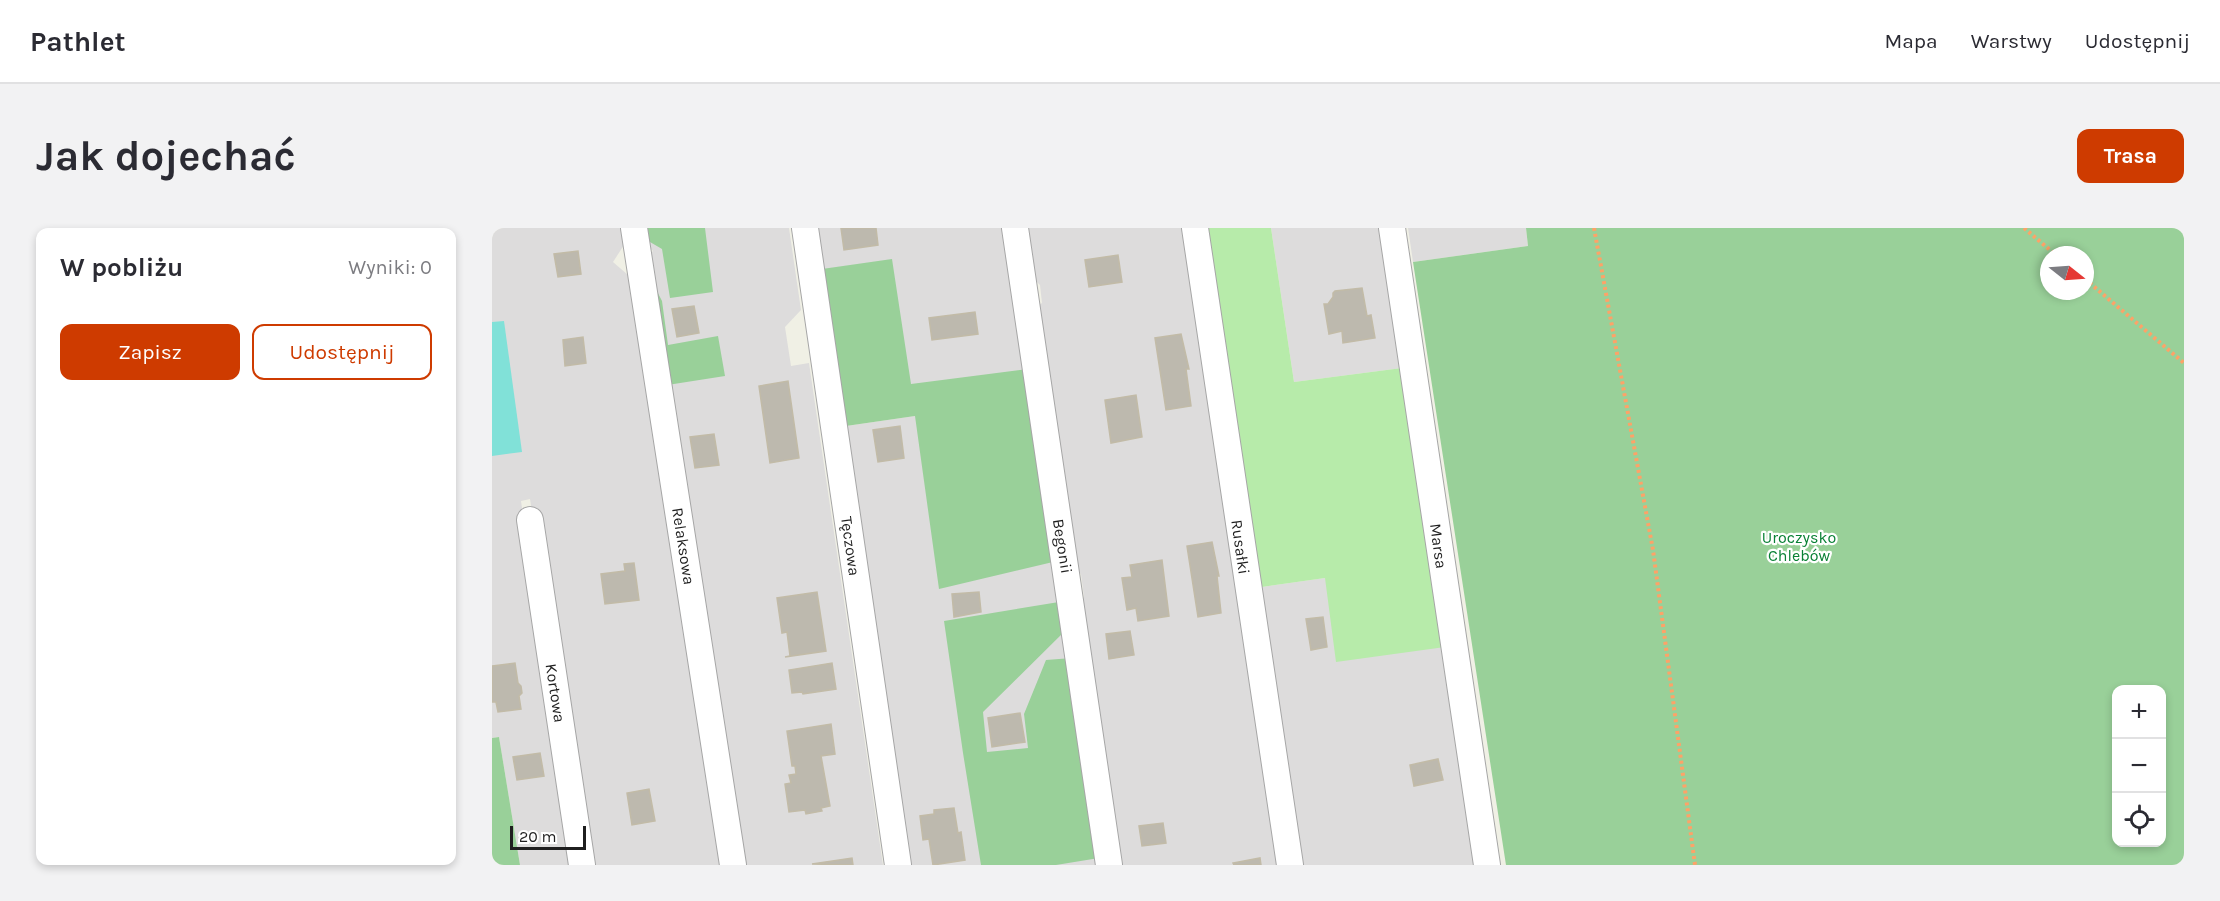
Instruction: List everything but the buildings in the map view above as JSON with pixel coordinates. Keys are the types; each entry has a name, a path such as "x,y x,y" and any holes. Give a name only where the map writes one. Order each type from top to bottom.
{"street":[{"name":"Relaksowa","path":"634,228 733,865"},
{"name":"Tęczowa","path":"805,228 898,865"},
{"name":"Begonii","path":"1015,228 1109,865"},
{"name":"Rusałki","path":"1195,228 1290,865"},
{"name":"Marsa","path":"1392,228 1487,865"},
{"name":"Kortowa","path":"530,520 582,865"}],"path":[{"path":"1594,228 1653,550 1695,865"},
{"path":"2024,228 2045,246"},
{"path":"2094,287 2184,363"}],"shaded area":[{"path":"492,228 621,228 624,245 613,262 628,275 632,303 638,309 722,865 589,865 530,499 521,501 574,865 520,865 499,737 492,738"},
{"path":"637,228 789,228 801,310 785,327 791,366 809,363 883,865 738,865 642,262 653,251 638,235"},
{"path":"816,228 1008,228 1101,865 910,865 846,426 915,416 822,269"},
{"path":"1024,228 1189,228 1280,865 1116,865 1078,605 1084,597 1081,574 1073,568 1036,307 1042,303 1040,285 1031,276"},
{"path":"1271,228 1380,228 1402,368 1294,382"},
{"path":"1408,228 1526,228 1528,246 1413,262"},
{"path":"504,321 522,452 492,456 492,322"},
{"path":"1325,578 1445,647 1478,865 1297,865 1255,588"}],"green space":[{"path":"637,228 705,228 713,292 670,298 662,249 638,235"},
{"path":"1203,228 1271,228 1294,382 1402,368 1445,647 1336,662 1325,578 1255,588"},
{"name":"Uroczysko Chlebów","path":"1526,228 2184,228 2184,865 1506,865 1413,262 1528,246"},
{"path":"892,259 911,384 1028,369 1053,562 939,589 915,416 846,426 822,269"},
{"path":"642,262 662,301 668,345 718,336 725,376 661,386"},
{"path":"1065,601 1068,628 983,712 987,752 1028,748 1024,714 1046,660 1072,658 1099,858 1056,865 981,865 944,621"},
{"path":"499,737 520,865 492,865 492,738"}]}
